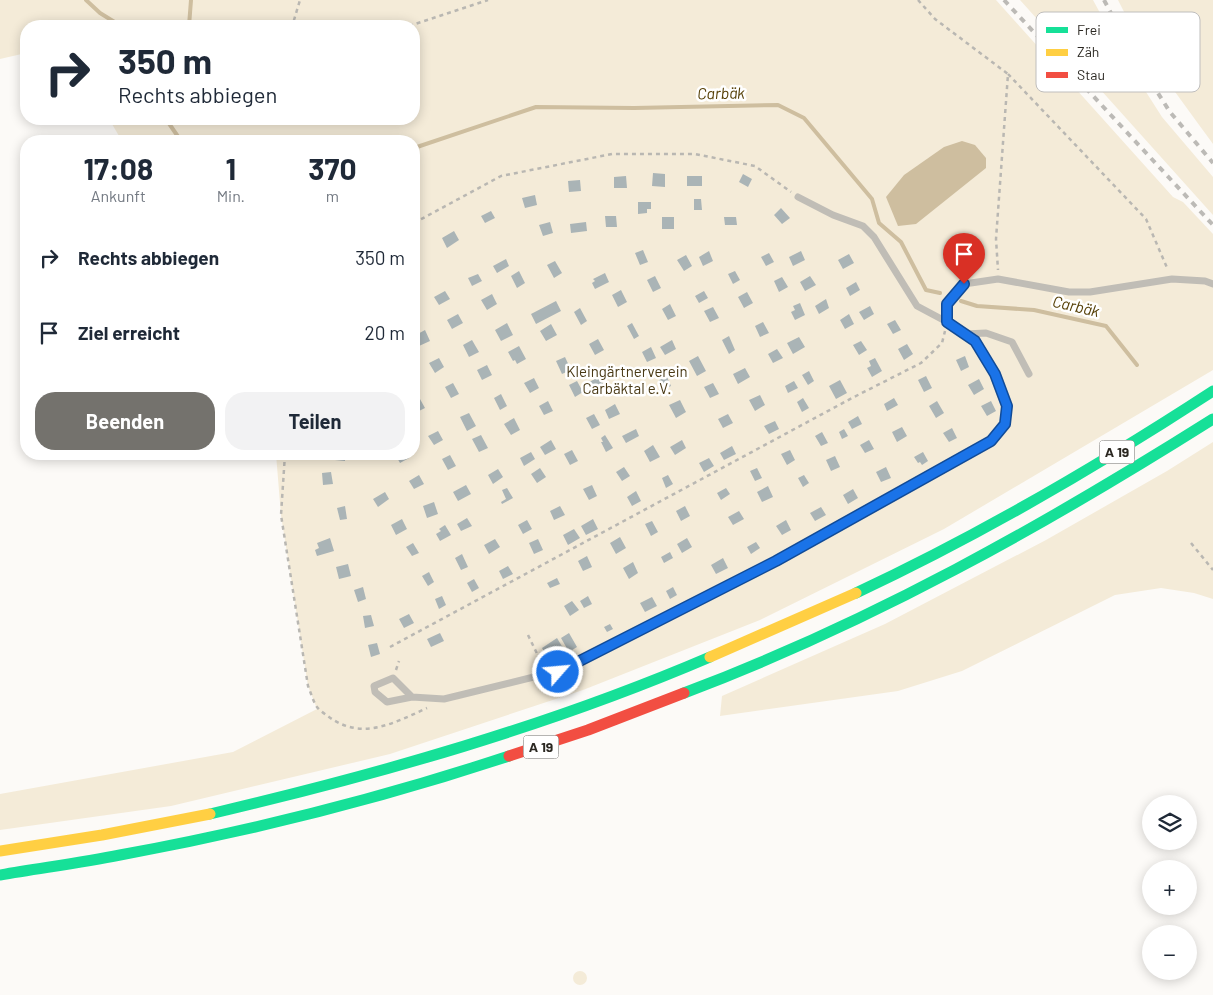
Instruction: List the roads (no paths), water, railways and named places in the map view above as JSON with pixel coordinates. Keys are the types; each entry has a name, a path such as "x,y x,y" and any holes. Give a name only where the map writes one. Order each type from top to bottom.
{"highway":[{"name":"A 19","path":"0,851 209,814 428,757 535,724 609,698 721,654 850,596 936,554 1020,510 1085,472 1213,392"},
{"name":"A 19","path":"0,875 160,848 291,818 451,775 554,743 636,713 734,674 861,618 926,586 1014,539 1213,420"}],"lane":[{"path":"412,697 393,678 374,686 375,692 387,702 412,697 444,699 558,672 776,561 991,441 1005,424 1007,406 995,374 975,341 947,322 917,306 874,237 864,226 798,197"},
{"path":"947,322 947,304 964,284 998,279 1069,292 1090,292 1172,279 1205,281 1213,284"},
{"path":"965,334 986,333 1012,342 1029,374"}],"waterway":[{"path":"86,0 100,13 111,20"},
{"name":"Carbäk","path":"189,20 191,0"},
{"name":"Carbäk","path":"420,146 536,107 634,108 778,105 804,118 872,199 879,223 901,242 926,290 940,293"},
{"name":"Carbäk","path":"170,125 177,135"},
{"name":"Carbäk","path":"961,301 977,306 1034,310 1106,326 1137,365"}],"railway":[{"path":"1004,0 1036,34"},
{"path":"1104,0 1110,12"},
{"path":"1089,92 1213,225"},
{"path":"1157,92 1170,112 1213,163"}],"park label":[{"name":"Kleingärtnerverein Carbäktal e.V.","path":"627,380"}]}
